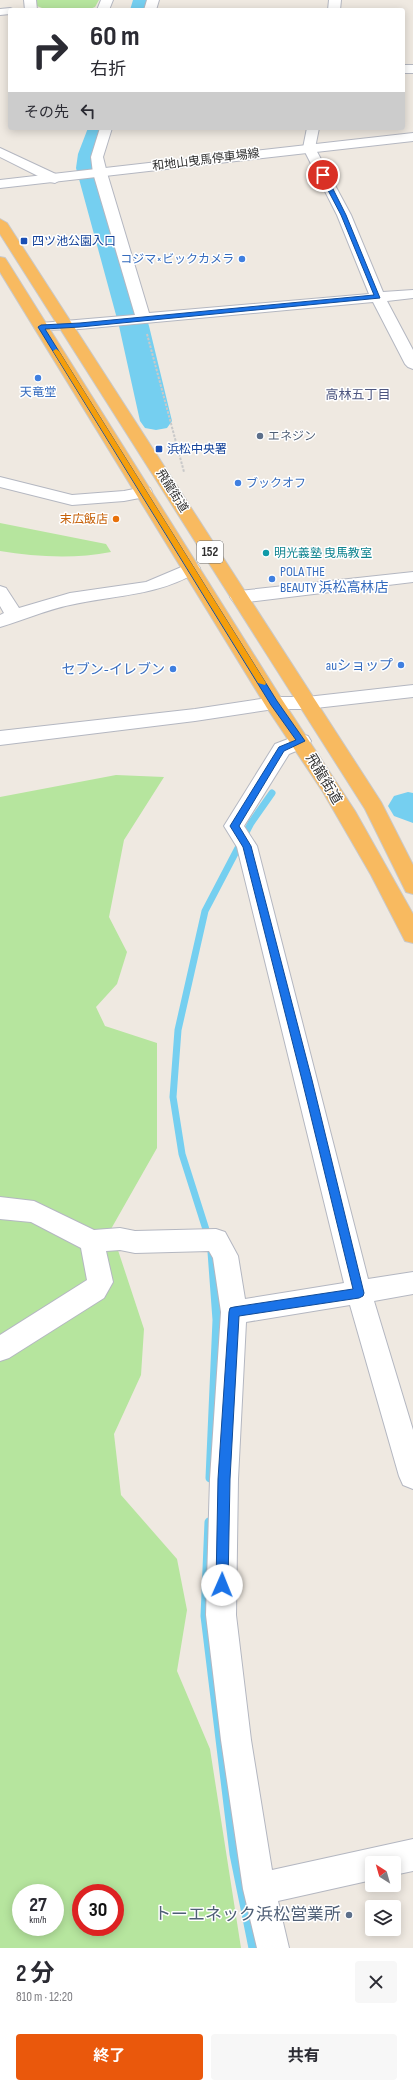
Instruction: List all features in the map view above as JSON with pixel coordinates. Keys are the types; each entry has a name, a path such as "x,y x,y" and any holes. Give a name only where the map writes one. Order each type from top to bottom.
{"highway":[{"name":"飛龍街道","path":"0,222 66,326 128,419 182,508 374,806 413,886"},
{"name":"飛龍街道","path":"3,269 41,327 274,703 301,741 391,892 413,935"}],"street":[{"path":"105,130 94,173 143,318"},
{"path":"313,130 309,148 344,215 378,297 413,364"},
{"name":"和地山曳馬停車場線","path":"0,184 413,137"},
{"path":"0,152 55,178"},
{"path":"41,327 66,326 413,294"},
{"path":"0,482 72,500 124,496 144,492"},
{"path":"0,592 7,618 70,599 129,591 154,585 183,574 191,568"},
{"path":"239,597 413,577"},
{"path":"0,738 187,716 274,703 307,703 413,691"},
{"path":"301,741 282,749 234,826 247,846 307,1080 359,1293 413,1476"},
{"path":"0,1208 34,1212 92,1241 120,1239 135,1242 207,1241 225,1256 234,1312 224,1479 221,1615 236,1740 259,1889 273,1948"},
{"path":"0,1349 95,1290 100,1282 92,1241"},
{"path":"234,1312 359,1293 413,1283"},
{"path":"401,1858 413,1855"},
{"path":"259,1889 365,1866"}],"path":[{"path":"143,318 190,494 182,508"}],"green space":[{"path":"37,0 99,0 95,7 92,8 42,8 37,6"},
{"path":"0,523 106,544 111,552 84,556 56,556 27,555 0,551"},
{"path":"116,775 164,777 124,840 109,917 127,952 117,984 96,1007 105,1026 157,1043 157,1148 111,1229 144,1329 141,1375 114,1434 121,1495 177,1559 187,1610 177,1671 210,1749 241,1948 0,1948 0,797"}],"waterway":[{"path":"142,8 144,0"},
{"path":"99,130 91,154 89,168 134,326 156,421"},
{"path":"209,1239 182,1154 173,1097 178,1030 205,911 251,823 272,793"},
{"path":"408,806 413,809"},
{"path":"210,1478 217,1320 212,1252"},
{"path":"209,1522 205,1616 234,1854 253,1948"}],"slow traffic":[{"path":"56,351 262,683"}],"place":[{"name":"四ツ池公園入口","path":"24,241"},
{"name":"コジマ×ビックカメラ","path":"242,259"},
{"name":"天竜堂","path":"38,378"},
{"name":"エネジン","path":"260,436"},
{"name":"浜松中央署","path":"159,449"},
{"name":"ブックオフ","path":"238,483"},
{"name":"末広飯店","path":"116,519"},
{"name":"明光義塾 曳馬教室","path":"266,553"},
{"name":"POLA THE BEAUTY 浜松高林店","path":"272,579"},
{"name":"auショップ","path":"401,665"},
{"name":"セブン-イレブン","path":"173,669"},
{"name":"トーエネック浜松営業所","path":"349,1915"}],"district":[{"name":"高林五丁目","path":"358,395"}],"route":[{"path":"222,1585 224,1479 234,1312 359,1293 307,1080 247,846 234,826 282,749 301,741 274,703 41,327 80,325 378,297 344,215 323,175"}]}
